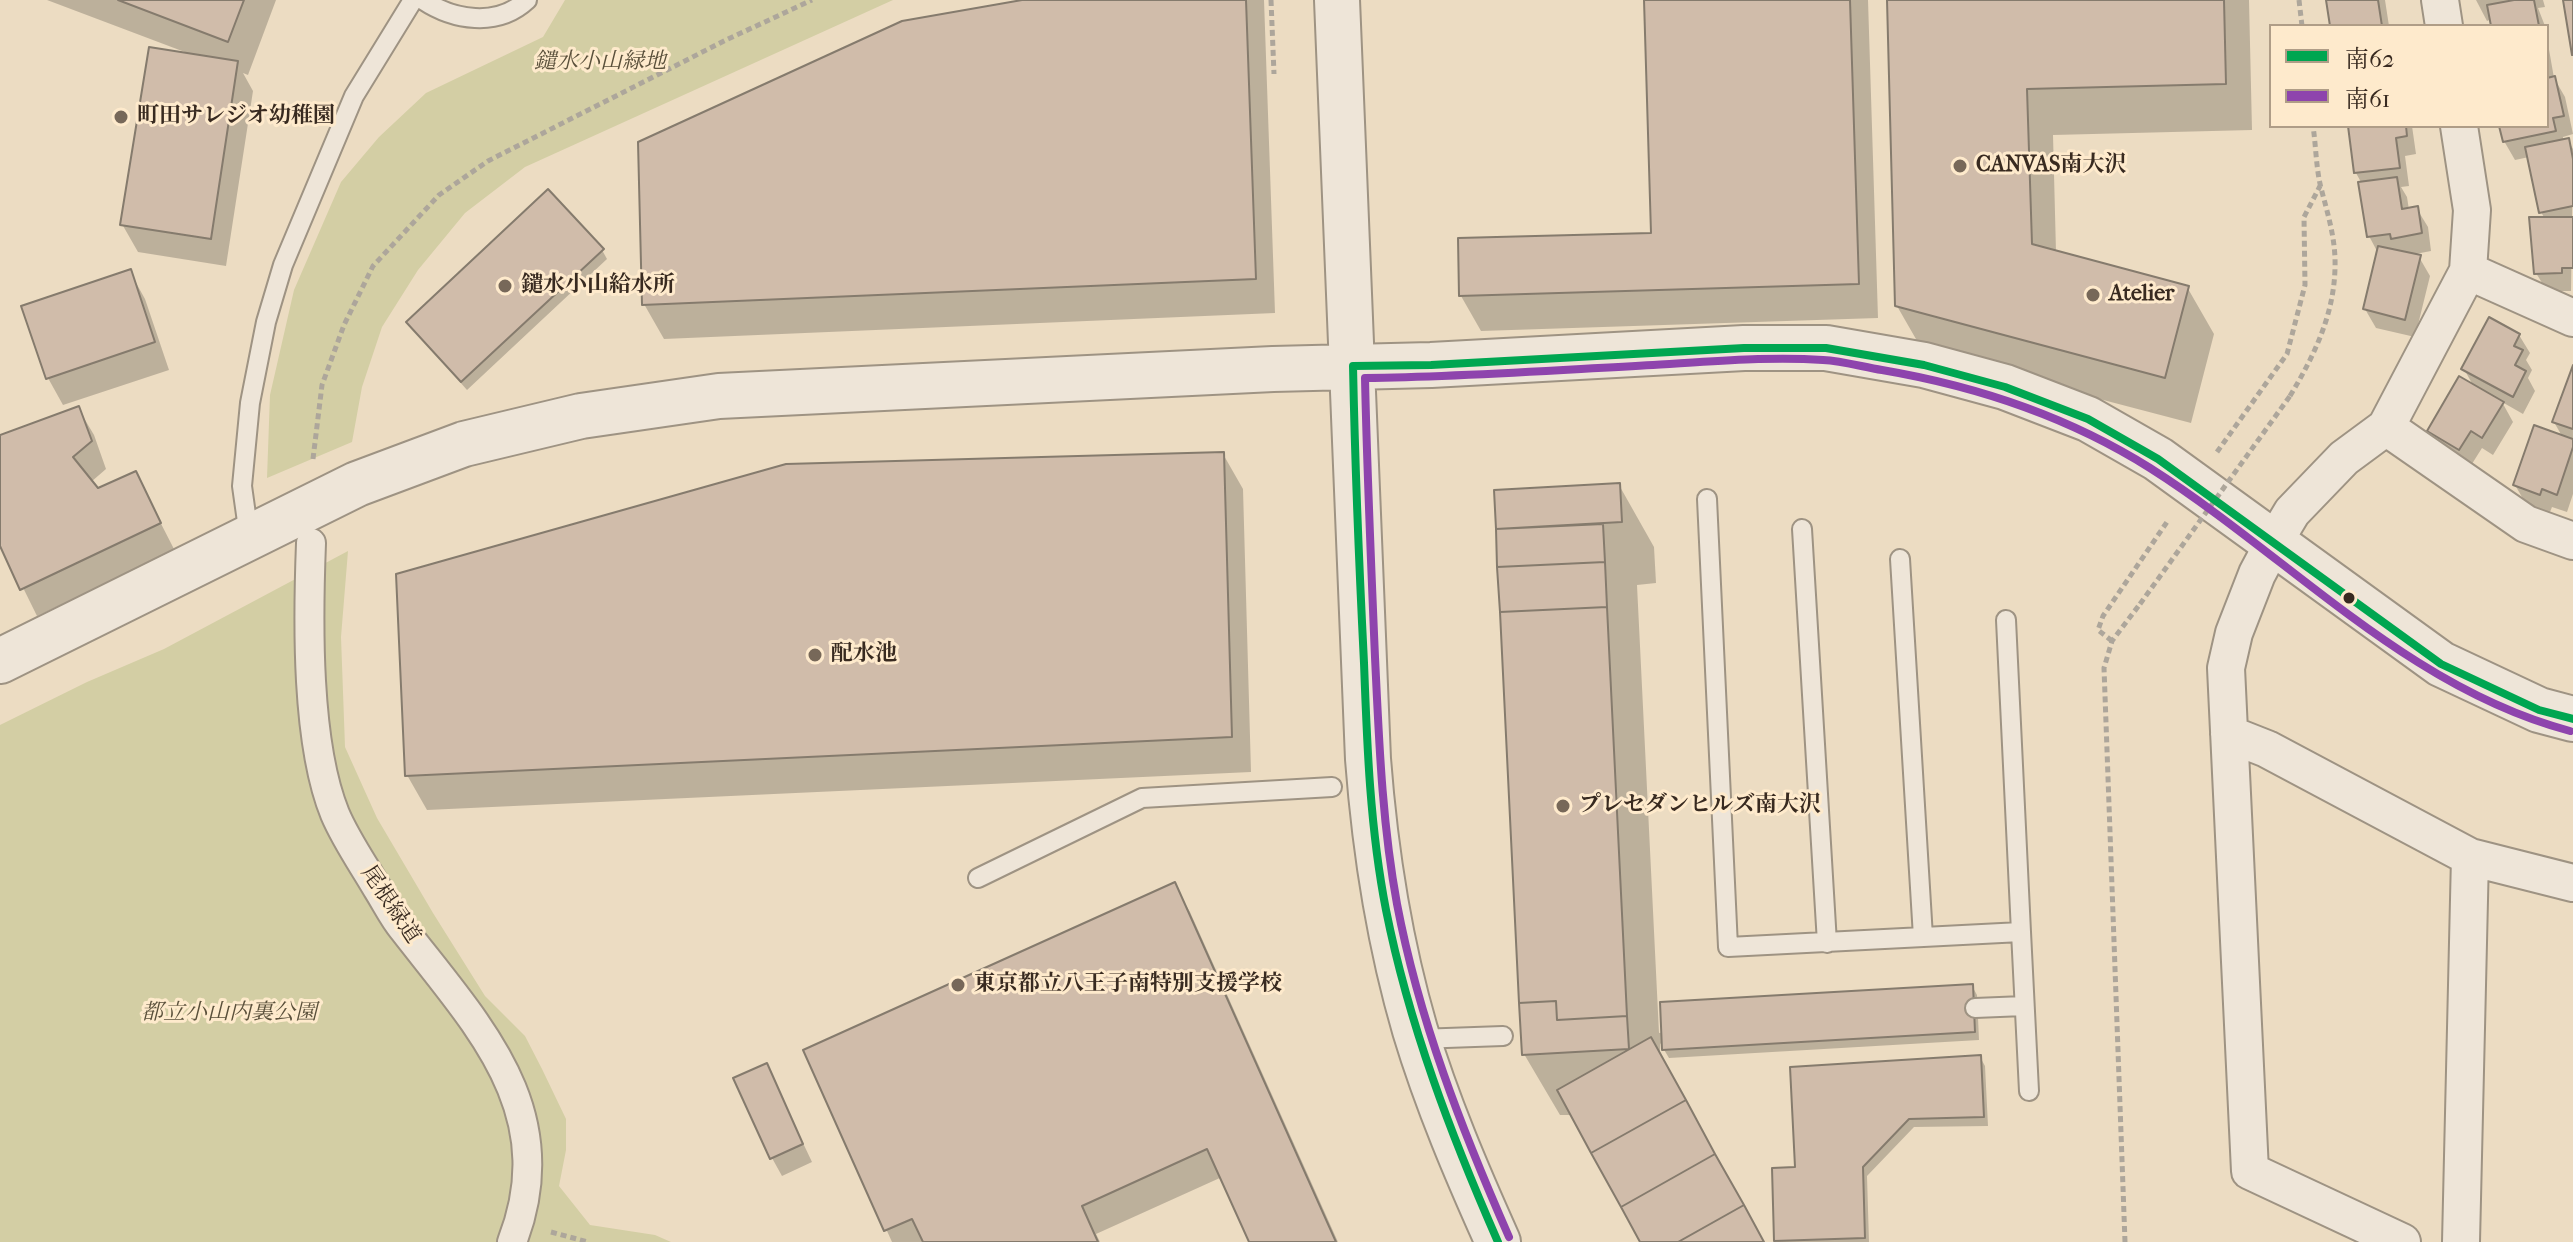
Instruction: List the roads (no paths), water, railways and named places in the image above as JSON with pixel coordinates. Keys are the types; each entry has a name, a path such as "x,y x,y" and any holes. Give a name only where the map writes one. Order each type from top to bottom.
{"street":[{"path":"1337,0 1366,728 1374,831 1386,910 1418,1039 1453,1140 1498,1242"},
{"path":"2440,0 2444,24"},
{"path":"2402,1242 2250,1171 2226,668 2234,633 2257,574 2292,512 2344,458 2386,427 2468,271 2472,210 2459,128"},
{"path":"2468,271 2573,318"},
{"path":"0,661 357,484 464,444 581,416 719,396 1744,348 1826,348 1924,365 2005,387 2088,419 2158,459 2441,664 2539,710 2573,719"},
{"path":"2386,427 2526,524 2573,541"},
{"name":"尾根緑道","path":"311,543 312,656 320,765 336,814 355,851 400,926 483,1033 512,1086 528,1142 529,1186 512,1242"},
{"path":"2229,734 2267,749 2470,857 2573,883"},
{"path":"2461,1242 2470,857"}],"lane":[{"path":"249,536 242,486 250,403 266,322 283,265 354,96 413,0"},
{"path":"423,0 440,12 469,19 499,16 527,0"},
{"path":"1707,499 1728,947 2021,932"},
{"path":"1802,529 1827,943"},
{"path":"1900,559 1923,937"},
{"path":"2006,620 2029,1091"},
{"path":"978,878 1142,798 1332,787"},
{"path":"1975,1008 2024,1006"},
{"path":"1418,1039 1503,1036"}],"place":[{"name":"町田サレジオ幼稚園","path":"121,117"},
{"name":"CANVAS南大沢","path":"1960,166"},
{"name":"鑓水小山給水所","path":"505,286"},
{"name":"Atelier","path":"2093,295"},
{"name":"配水池","path":"815,655"},
{"name":"プレセダンヒルズ南大沢","path":"1563,806"},
{"name":"東京都立八王子南特別支援学校","path":"958,985"}],"park label":[{"name":"鑓水小山緑地","path":"600,63"},
{"name":"都立小山内裏公園","path":"229,1014"}]}
